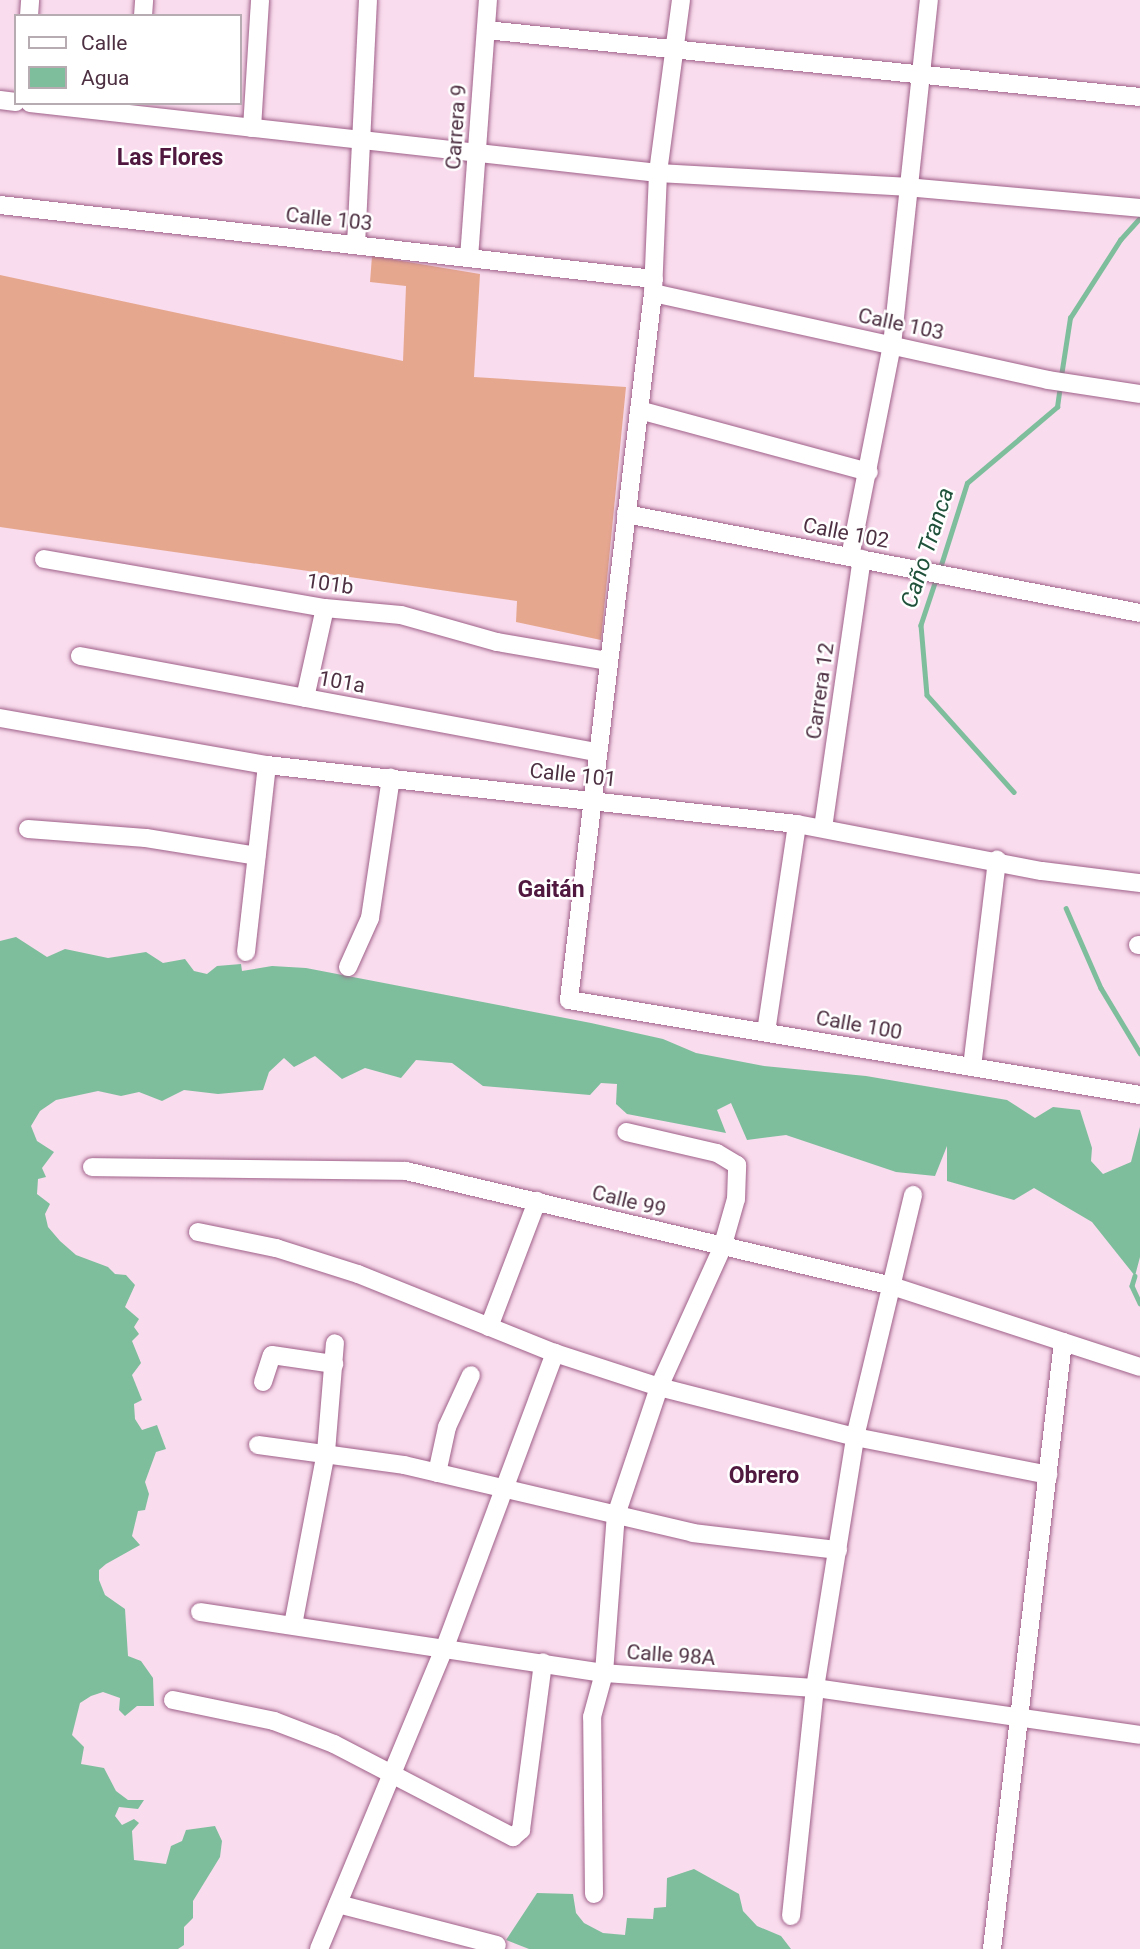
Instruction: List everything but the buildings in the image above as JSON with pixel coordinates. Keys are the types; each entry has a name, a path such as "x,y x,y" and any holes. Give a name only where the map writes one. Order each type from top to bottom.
{"street":[{"path":"252,128 260,0"},
{"path":"356,245 368,0"},
{"name":"Carrera 9","path":"468,258 488,0"},
{"path":"592,800 654,286 658,173 671,51 681,0"},
{"path":"920,76 929,0"},
{"path":"486,30 1140,97"},
{"name":"Carrera 12","path":"823,828 856,558 892,345 906,187 920,76"},
{"path":"66,105 138,109 252,128 658,173 906,187 1138,205"},
{"name":"Calle 103","path":"0,205 468,258 654,286 892,345 1048,380 1140,394"},
{"path":"639,410 869,472"},
{"name":"Calle 102","path":"626,514 1140,613"},
{"name":"101b","path":"44,559 326,608 401,615 497,642 608,661"},
{"path":"305,698 326,608"},
{"name":"101a","path":"80,656 596,752"},
{"name":"Calle 101","path":"0,718 267,765 797,824 997,860 1042,871 1140,883"},
{"path":"246,951 267,765"},
{"path":"348,967 370,918 391,778"},
{"name":"Calle 100","path":"592,800 569,1000 1137,1095"},
{"path":"766,1032 797,824"},
{"path":"28,829 146,838 257,856"},
{"path":"972,1067 997,860"},
{"path":"594,1894 592,1717 604,1672 616,1515 659,1387 722,1248 736,1199 737,1165 717,1153 626,1132"},
{"name":"Calle 99","path":"92,1167 406,1171 722,1248 889,1285 1140,1367"},
{"path":"791,1916 815,1688 855,1437 889,1285 913,1195"},
{"path":"489,1327 537,1201"},
{"path":"198,1232 276,1248 358,1274 555,1353 659,1387 855,1437 1048,1475"},
{"path":"992,1949 1063,1342"},
{"path":"293,1625 326,1452 335,1343"},
{"path":"319,1949 445,1647 502,1488 555,1353"},
{"path":"263,1382 272,1355 334,1364"},
{"path":"437,1473 447,1427 471,1375"},
{"path":"258,1445 326,1452 437,1473 693,1533 838,1550"},
{"name":"Calle 98A","path":"200,1612 604,1672 815,1688 1140,1735"},
{"path":"173,1700 274,1721 391,1771 513,1837 519,1835 543,1662"},
{"path":"338,1904 497,1945"}],"shaded area":[{"path":"372,256 480,274 474,377 626,387 601,640 516,622 517,601 0,527 0,275 403,361 406,286 370,282"}],"water":[{"path":"16,937 47,957 65,949 108,958 146,952 163,963 185,959 194,971 207,974 217,966 241,964 242,971 272,966 306,968 591,1023 663,1039 696,1053 764,1066 866,1076 1007,1100 1035,1118 1053,1107 1080,1110 1092,1148 1091,1161 1103,1174 1131,1162 1140,1127 1140,1257 1135,1276 1092,1222 1034,1188 1014,1200 947,1181 947,1146 935,1176 896,1172 786,1135 747,1140 731,1103 717,1110 726,1133 627,1114 616,1104 617,1084 601,1083 590,1095 483,1086 452,1063 416,1060 401,1078 365,1068 342,1079 315,1056 294,1067 284,1058 269,1072 263,1090 218,1094 184,1090 162,1101 139,1092 121,1096 98,1091 56,1100 40,1111 31,1126 37,1141 54,1152 42,1168 46,1177 38,1179 37,1194 50,1204 45,1214 48,1227 60,1241 76,1255 108,1267 115,1274 126,1275 135,1285 125,1307 139,1319 134,1327 139,1334 132,1341 141,1363 132,1375 142,1400 134,1404 135,1419 142,1430 157,1425 166,1449 156,1452 145,1482 149,1494 145,1510 138,1511 132,1536 140,1545 99,1570 99,1580 105,1595 125,1609 128,1656 141,1661 153,1678 154,1706 137,1706 125,1716 119,1710 120,1698 103,1692 91,1696 80,1703 72,1735 84,1747 81,1764 104,1768 116,1791 128,1800 144,1800 138,1809 119,1807 115,1816 122,1825 134,1819 139,1823 132,1831 134,1860 166,1864 171,1846 182,1841 186,1830 215,1826 222,1841 220,1857 193,1901 193,1918 184,1927 184,1945 178,1949 0,1949 0,941"},
{"path":"694,1869 739,1894 743,1911 757,1926 781,1936 791,1949 529,1949 506,1940 537,1893 573,1894 576,1913 584,1923 603,1933 625,1935 627,1918 653,1919 654,1908 666,1907 667,1878"}],"waterway":[{"name":"Caño Tranca","path":"1061,376 1070,318 1120,240 1140,218"},
{"name":"Caño Tranca","path":"940,568 967,483 1057,407 1060,385"},
{"name":"Caño Tranca","path":"937,577 921,625 927,695 1014,792"},
{"name":"Caño Tranca","path":"1066,908 1101,988 1140,1053"},
{"path":"1135,1276 1132,1286 1140,1303"}],"district":[{"name":"Las Flores","path":"170,158"},
{"name":"Gaitán","path":"551,890"},
{"name":"Obrero","path":"764,1476"}]}
